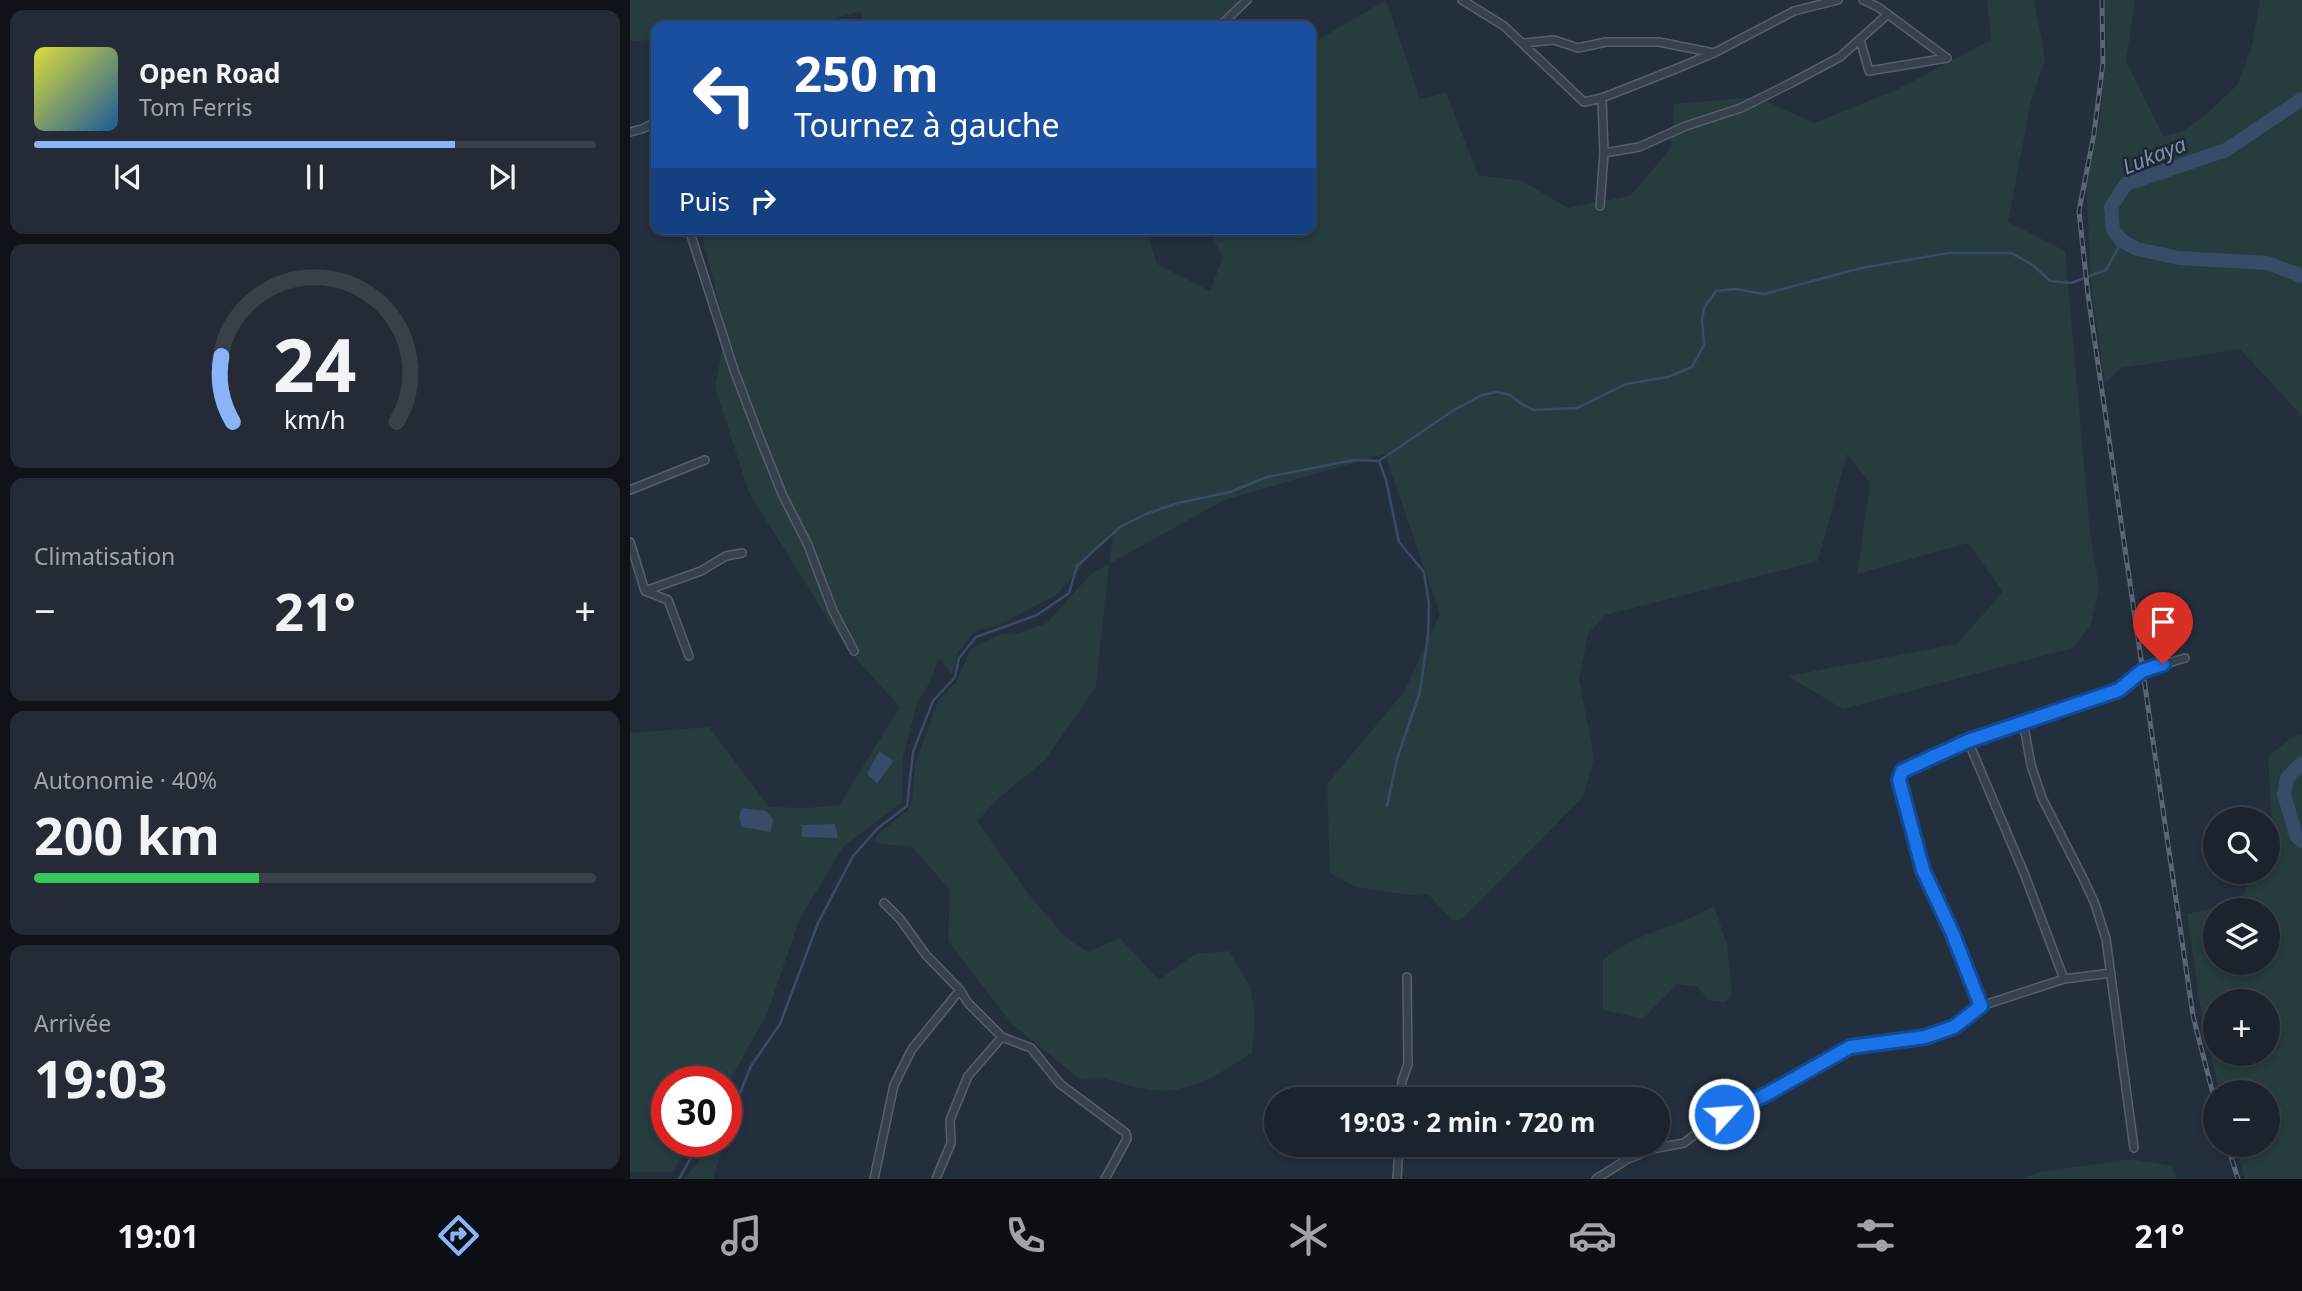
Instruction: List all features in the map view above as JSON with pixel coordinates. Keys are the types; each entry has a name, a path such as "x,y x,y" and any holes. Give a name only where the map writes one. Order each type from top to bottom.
{"street":[{"path":"1225,21 1247,0"},
{"path":"1462,0 1504,26 1584,102 1602,98 1714,53 1794,11 1838,0"},
{"path":"1860,40 1869,71 1947,58 1888,14 1863,0"},
{"path":"1604,153 1639,147 1686,126 1741,107 1833,61 1888,14"},
{"path":"1524,43 1554,40 1578,48 1606,42 1659,42 1714,53"},
{"path":"1600,206 1604,153 1602,98"},
{"path":"630,132 651,124"},
{"path":"691,235 734,370 759,436 783,496 808,545 833,611 853,651"},
{"path":"630,490 705,460"},
{"path":"630,542 645,591"},
{"path":"645,591 701,571 726,556 742,553"},
{"path":"645,591 668,600 689,656"},
{"path":"1981,1006 1952,932 1923,870 1899,776 1905,768 1968,741 2119,690 2142,671 2185,658"},
{"path":"2023,721 2031,765 2042,798 2095,904 2106,939 2134,1148"},
{"path":"1968,741 2024,873 2064,979"},
{"path":"884,903 900,919 926,955 960,990 968,1003 1002,1037 1031,1048 1060,1084 1126,1133 1127,1139 1105,1179"},
{"path":"1596,1179 1626,1160 1652,1149 1684,1143 1710,1122 1737,1106 1767,1094 1850,1047 1925,1037 1954,1027 1981,1006 2064,979 2111,973"},
{"path":"1402,1087 1408,1064 1408,977"},
{"path":"874,1179 894,1085 912,1049 960,990"},
{"path":"936,1179 951,1143 950,1120 968,1076 1002,1037"},
{"path":"1397,1179 1398,1157"}],"green space":[{"path":"630,0 1251,2 1234,21 864,21 860,11 827,21 651,21 651,40 630,41"},
{"path":"1386,0 1420,99 1446,93 1478,175 1522,181 1568,208 1630,196 1671,148 1674,104 1757,97 1814,123 1898,89 1991,40 1987,0 2034,0 2045,59 2031,101 2008,222 2065,251 2090,531 2099,589 2091,625 2073,648 1843,709 1788,676 1957,644 2003,592 1968,543 1857,574 1870,483 1847,454 1818,561 1605,615 1588,634 1579,679 1594,758 1583,797 1462,919 1453,921 1428,894 1410,895 1355,887 1330,873 1327,784 1404,692 1440,614 1385,454 1224,500 1109,564 1114,529 1056,595 999,625 975,631 959,651 952,674 939,658 930,682 917,703 903,758 902,802 844,846 800,918 767,1014 738,1066 651,1066 651,1157 682,1157 672,1172 630,1172 630,733 709,727 769,807 839,805 900,707 845,646 749,493 715,387 726,330 702,235 1148,235 1157,264 1210,291 1223,257 1211,235 1316,235 1316,41"},
{"path":"2104,0 2135,0 2126,61 2163,136 2182,132 2210,111 2237,85 2252,46 2260,0 2302,0 2302,416 2240,349 2121,368 2105,383 2092,295 2086,186 2100,120 2107,49"},
{"path":"1109,564 1096,687 1045,760 1000,797 977,821 1030,896 1065,937 1088,952 1120,938 1159,980 1195,954 1229,951 1250,987 1255,1014 1252,1053 1199,1083 1171,1090 1140,1088 1105,1079 1081,1080 1012,1024 948,941 950,890 912,847 875,843 876,836 908,810 912,802 915,765 938,701 956,682 971,648 1001,634 1019,633 1047,623 1092,573"},
{"path":"2302,735 2302,1179 2245,1179 2239,1157 2280,1157 2280,1080 2217,1080 2213,1066 2280,1066 2280,989 2203,989 2203,1025 2187,914 2203,910 2203,975 2280,975 2280,898 2237,898 2244,894 2248,884 2280,884 2280,807 2271,807 2268,757 2292,737"},
{"path":"1714,906 1727,945 1732,994 1725,1002 1708,1000 1698,987 1677,984 1643,1019 1603,1010 1603,960 1643,936"},
{"path":"701,1157 720,1157 713,1179 685,1179"},
{"path":"2132,1159 2172,1166 2177,1179 2021,1179 2040,1172"}],"water":[{"path":"879,751 894,761 877,783 867,774"},
{"path":"742,808 766,811 773,819 771,832 742,827 739,816"},
{"path":"835,824 838,838 802,837 802,825"}],"waterway":[{"name":"Lukaya","path":"2302,99 2226,150 2126,184 2111,207 2113,230 2122,241 2137,249 2179,258 2268,263 2302,276"},
{"path":"742,1088 751,1066 780,1024 818,923 853,856 878,828 907,806 913,752 933,701 955,677 959,658 976,637 1037,615 1069,593 1077,566 1120,527 1178,503 1230,492 1267,477 1354,460 1379,461 1454,410 1482,395 1497,392 1510,395 1534,410 1577,408 1626,384 1668,377 1692,367 1704,345 1704,308 1716,291 1735,289 1764,294 1861,268 1949,253 2011,253 2033,265 2050,281 2071,283 2106,270 2122,241"},
{"path":"1379,461 1386,480 1399,542 1424,572 1429,604 1428,635 1420,692 1397,759 1387,806"},
{"name":"Lukaya","path":"2302,763 2287,778 2284,795 2297,837 2302,841"},
{"path":"679,1179 691,1157"}],"railway":[{"path":"2102,0 2103,63 2094,134 2079,211 2088,295 2193,1016 2209,1080"},
{"path":"2231,1157 2238,1179"}],"route":[{"path":"1724,1114 1767,1094 1850,1047 1925,1037 1954,1027 1981,1006 1952,932 1923,870 1899,780 1902,771 1968,741 2122,689 2142,671 2163,664"}]}
